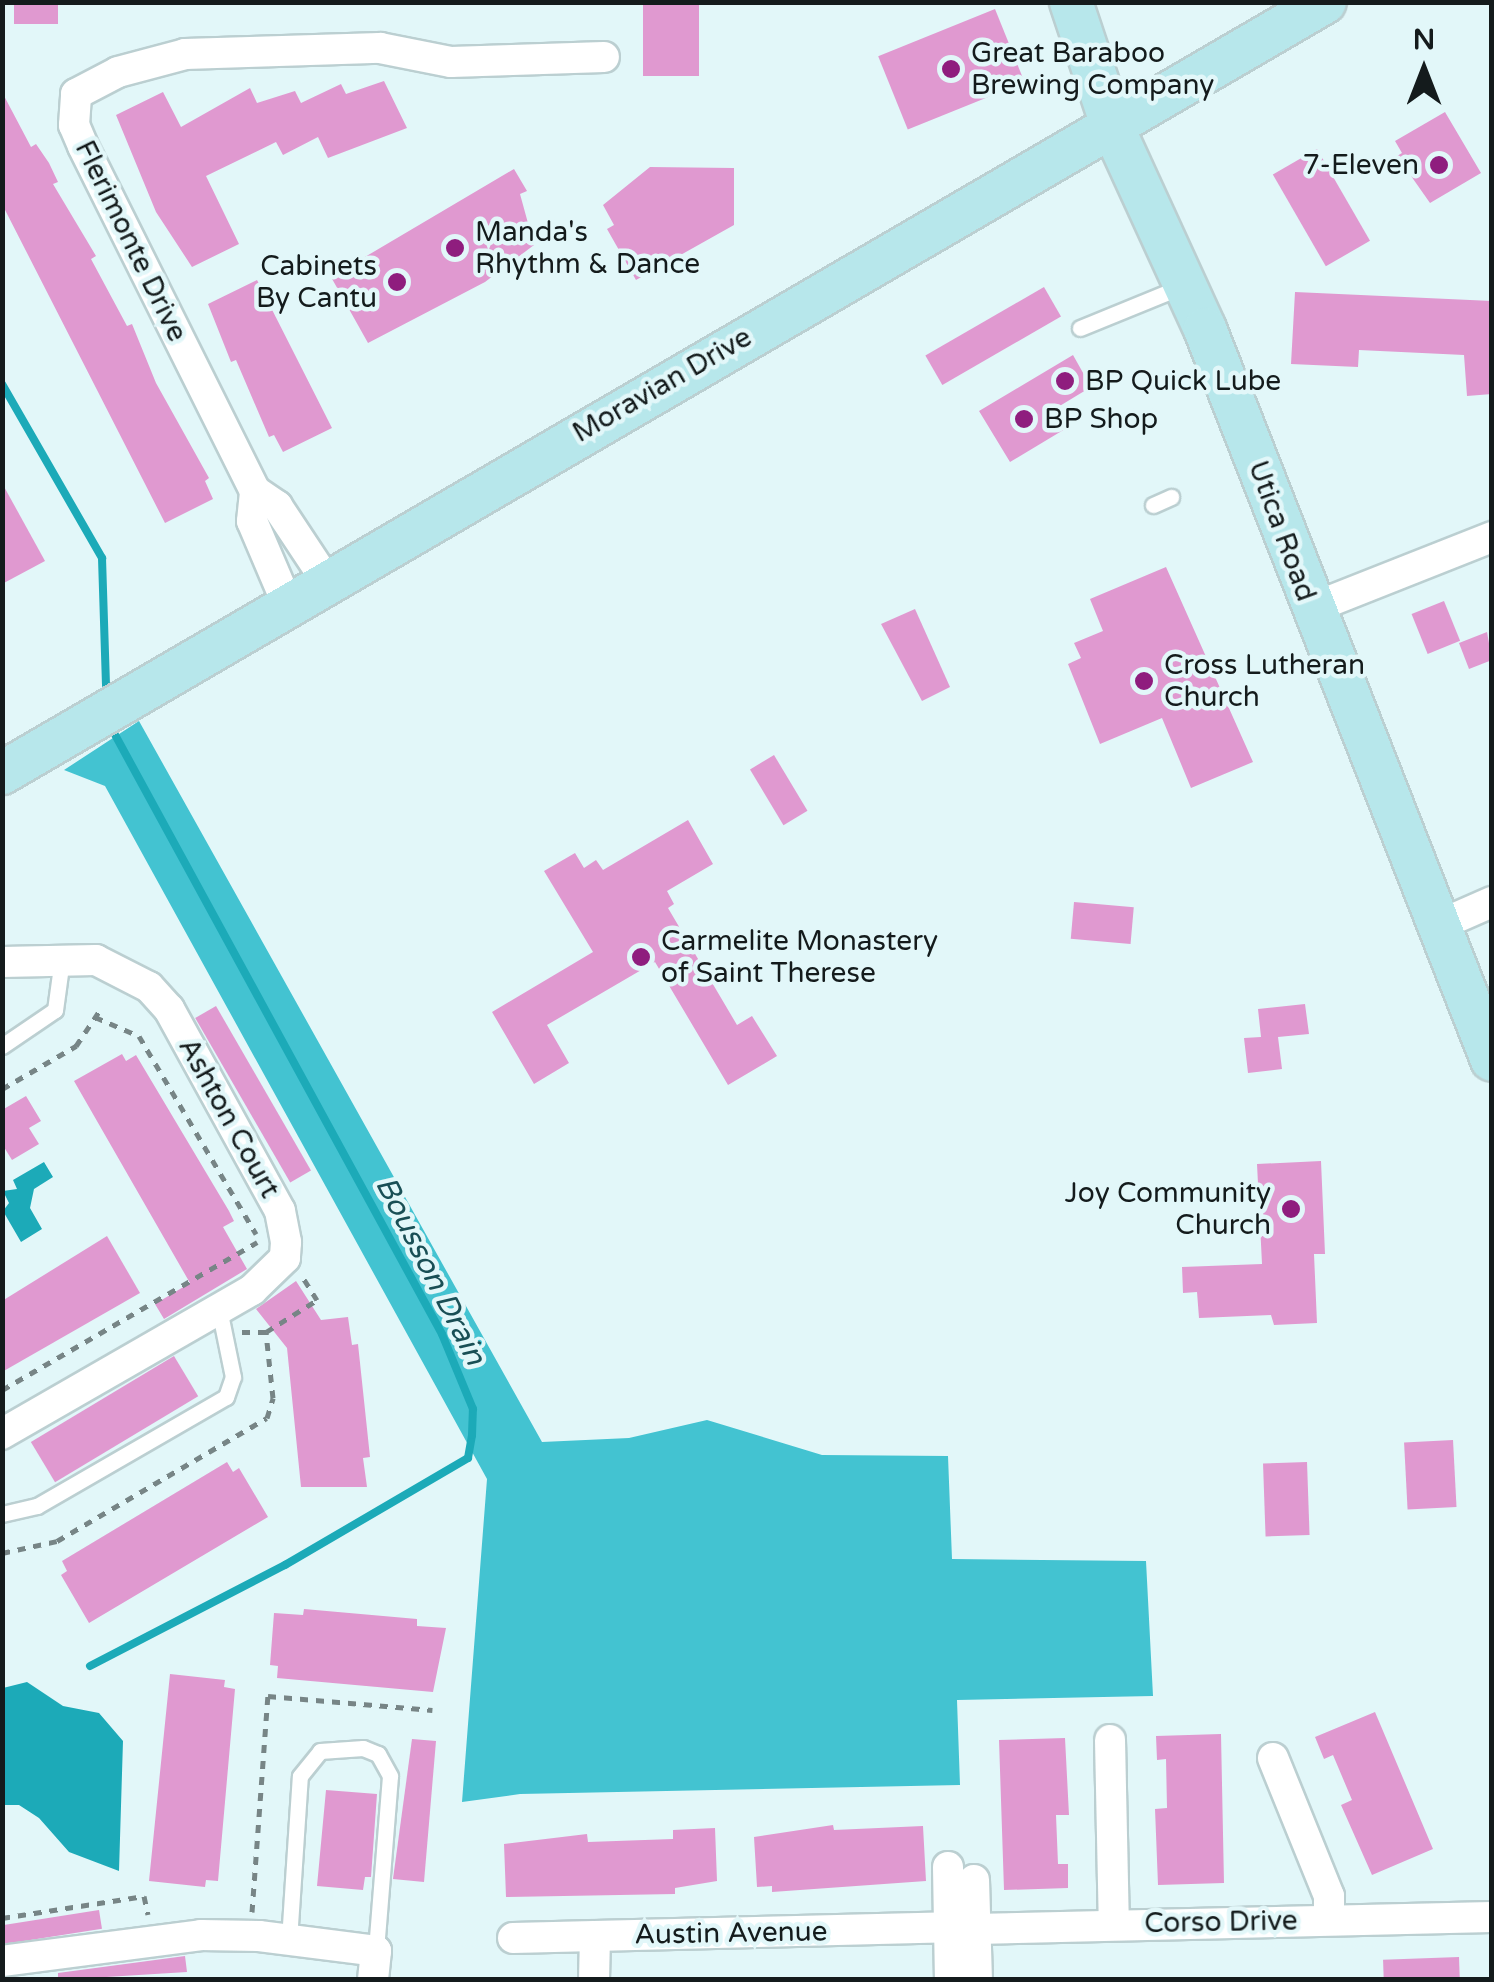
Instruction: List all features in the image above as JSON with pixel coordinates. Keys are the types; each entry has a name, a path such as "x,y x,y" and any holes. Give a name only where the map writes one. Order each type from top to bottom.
{"street":[{"name":"Utica Road","path":"1071,2 1112,128 1185,285 1435,926 1492,1060"},
{"name":"Moravian Drive","path":"2,773 326,580 1325,2"},
{"name":"Flerimonte Drive","path":"326,580 277,506 255,491 82,146 74,125 76,94 136,66 184,54 380,48 451,62 604,58"},
{"name":"Flerimonte Drive","path":"255,491 252,520 287,603"},
{"path":"1310,609 1492,536"},
{"path":"1435,926 1492,902"},
{"name":"Ashton Court","path":"2,962 62,956 129,972 169,1009 280,1210 285,1258 277,1268"},
{"path":"2,1434 230,1321 277,1268"},
{"name":"Corso Drive","path":"1110,1740 1114,1924"},
{"name":"Corso Drive","path":"1273,1758 1328,1896 1329,1920"},
{"path":"950,1980 962,1928 961,1873"},
{"name":"Corso Drive","path":"962,1928 1492,1917"},
{"path":"962,1928 977,1980"},
{"name":"Austin Avenue","path":"513,1938 962,1928"},
{"path":"2,1961 201,1935 289,1940 375,1965"},
{"path":"594,1980 595,1936"}],"lane":[{"path":"1080,328 1185,285"},
{"path":"1153,505 1171,497"},
{"path":"2,1046 55,1010 62,956"},
{"path":"2,1514 37,1506 226,1397 234,1377 230,1321"},
{"path":"289,1940 300,1776 320,1751 363,1748 378,1754 390,1776 375,1965"}],"path":[{"path":"2,1090 76,1046 98,1013 139,1036 277,1268 302,1275 317,1300 266,1332 230,1321"},
{"path":"2,1390 260,1240"},
{"path":"2,1553 58,1541 267,1418 274,1398 266,1332"},
{"path":"240,1912 252,1914 268,1696 432,1710"},
{"path":"2,1918 144,1896 149,1920 165,1918"}],"shaded area":[{"path":"139,721 542,1442 629,1438 707,1420 822,1455 948,1456 952,1559 1146,1561 1153,1696 957,1700 960,1785 520,1794 462,1802 487,1479 105,786 64,770"},
{"path":"44,1162 53,1177 34,1189 30,1208 42,1229 21,1242 3,1211 9,1203 3,1191 17,1189 13,1180"},
{"path":"27,1682 63,1706 99,1713 123,1741 119,1871 69,1852 39,1818 19,1805 3,1805 3,1688"}],"building":[{"path":"14,2 58,2 58,24 14,24"},
{"path":"643,2 699,2 699,76 643,76"},
{"name":"Great Baraboo Brewing Company","path":"995,9 1025,82 908,129 878,56"},
{"path":"384,81 407,128 328,158 318,137 283,155 276,142 206,176 239,244 192,267 156,212 116,115 163,92 181,127 250,88 257,103 295,91 301,103 341,84 346,94"},
{"path":"2,92 31,147 36,144 49,163 58,182 53,184 96,256 91,259 127,326 132,324 156,383 209,478 205,481 213,499 165,523 2,204"},
{"name":"7-Eleven","path":"1445,112 1481,173 1430,203 1397,156 1402,153 1395,141"},
{"path":"1317,149 1370,241 1326,266 1273,174"},
{"path":"650,167 734,168 734,225 636,280 607,229 614,225 603,205"},
{"path":"514,169 527,191 520,194 534,245 485,282 368,343 331,277"},
{"path":"257,280 332,428 283,452 274,435 269,437 236,360 231,362 208,304"},
{"path":"1044,287 1061,316 942,385 925,356"},
{"path":"1295,292 1492,301 1492,394 1467,396 1464,355 1359,350 1358,367 1291,364"},
{"name":"BP Shop","path":"1073,355 1091,387 1058,407 1070,426 1010,462 979,411"},
{"path":"2,483 45,561 2,584"},
{"name":"Cross Lutheran Church","path":"1166,567 1253,762 1191,788 1162,718 1100,744 1068,664 1081,658 1074,643 1103,631 1090,599"},
{"path":"1444,601 1460,641 1428,654 1412,614"},
{"path":"915,609 950,687 922,701 881,624"},
{"path":"1487,632 1492,660 1469,669 1459,643"},
{"path":"774,755 807,811 783,825 750,769"},
{"name":"Carmelite Monastery of Saint Therese","path":"688,820 713,864 667,891 674,904 668,908 737,1025 752,1016 777,1056 728,1085 655,962 547,1025 569,1063 534,1084 492,1012 593,952 544,871 575,853 584,868 596,860 603,870"},
{"path":"1074,902 1134,907 1131,944 1071,939"},
{"path":"1305,1004 1309,1034 1278,1037 1282,1069 1248,1073 1244,1038 1261,1037 1258,1009"},
{"path":"216,1006 311,1171 290,1183 195,1018"},
{"path":"122,1054 126,1061 136,1055 229,1211 234,1221 223,1227 247,1269 164,1319 155,1304 190,1283 74,1081"},
{"path":"26,1096 41,1121 29,1128 39,1144 12,1160 2,1144 2,1110"},
{"name":"Joy Community Church","path":"1321,1161 1325,1254 1314,1254 1317,1323 1274,1325 1271,1315 1199,1318 1197,1292 1183,1293 1182,1267 1262,1264 1257,1164"},
{"path":"107,1236 140,1293 2,1372 2,1301"},
{"path":"296,1281 321,1320 348,1317 352,1345 358,1344 370,1457 363,1458 367,1487 301,1487 287,1348 256,1309"},
{"path":"174,1356 198,1396 55,1482 31,1442"},
{"path":"1453,1440 1457,1507 1408,1509 1404,1443"},
{"path":"227,1462 233,1472 239,1468 268,1517 89,1623 61,1575 67,1571 62,1561"},
{"path":"1307,1462 1310,1535 1266,1536 1263,1464"},
{"path":"304,1609 417,1619 417,1626 446,1628 433,1692 277,1678 278,1666 270,1665 274,1613 303,1615"},
{"path":"170,1674 225,1680 224,1687 235,1689 218,1881 206,1880 205,1887 149,1881"},
{"path":"1375,1712 1433,1849 1372,1875 1341,1805 1352,1800 1333,1755 1324,1759 1315,1737"},
{"path":"1221,1734 1224,1883 1158,1885 1155,1809 1167,1808 1166,1759 1157,1760 1156,1736"},
{"path":"1065,1738 1069,1815 1056,1815 1058,1864 1068,1864 1068,1888 1004,1890 999,1740"},
{"path":"412,1739 436,1741 424,1882 393,1879"},
{"path":"326,1790 377,1794 371,1877 365,1877 363,1890 317,1886"},
{"path":"833,1825 834,1830 923,1826 926,1881 772,1892 772,1886 757,1887 754,1837"},
{"path":"715,1828 717,1881 675,1888 675,1894 506,1897 504,1844 587,1834 588,1842 673,1839 673,1830"},
{"path":"99,1910 102,1929 5,1944 2,1925"},
{"path":"185,1956 187,1972 58,1980 58,1973"},
{"path":"1459,1957 1460,1980 1384,1980 1383,1960"}],"waterway":[{"name":"Bousson Drain","path":"2,384 102,558 106,685"},
{"name":"Bousson Drain","path":"90,1666 285,1565 468,1458 473,1409 442,1334 114,733"}],"place":[{"name":"Great Baraboo Brewing Company","path":"951,69"},
{"name":"7-Eleven","path":"1439,165"},
{"name":"Manda's Rhythm & Dance","path":"455,248"},
{"name":"Cabinets By Cantu","path":"397,282"},
{"name":"BP Quick Lube","path":"1065,381"},
{"name":"BP Shop","path":"1024,419"},
{"name":"Cross Lutheran Church","path":"1144,681"},
{"name":"Carmelite Monastery of Saint Therese","path":"641,957"},
{"name":"Joy Community Church","path":"1291,1209"}]}
